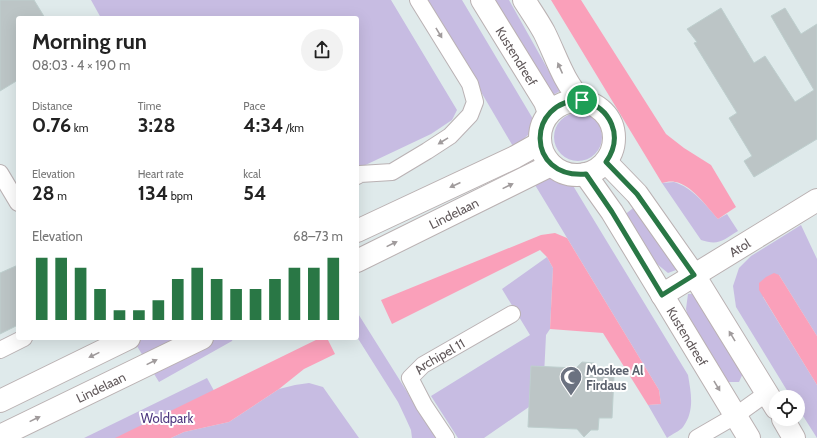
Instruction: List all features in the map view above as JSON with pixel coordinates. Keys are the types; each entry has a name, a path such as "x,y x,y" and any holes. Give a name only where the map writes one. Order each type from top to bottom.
{"main road":[{"name":"Kustendreef","path":"482,0 545,102 549,113"},
{"path":"524,0 543,32 566,82 573,92 582,100"},
{"path":"582,100 594,104 610,119 614,130 613,149 606,162 599,168 586,174 567,174 551,165 542,151 540,143 541,130 544,120 549,113 561,104 569,101 582,100"},
{"name":"Lindelaan","path":"359,230 500,164 540,143"},
{"path":"606,162 637,194 694,275 769,398"},
{"name":"Lindelaan","path":"359,260 551,165"},
{"name":"Kustendreef","path":"586,174 612,212 748,438"},
{"name":"Atol","path":"662,295 817,200"},
{"path":"0,401 125,340"},
{"name":"Lindelaan","path":"0,436 198,340"},
{"path":"787,426 794,438"}],"street":[{"path":"359,175 392,172 427,151 450,136 470,115 475,102 470,84 418,0"},
{"path":"0,173 16,200"},
{"name":"Archipel 11","path":"446,438 424,405 410,378 423,365 512,314"},
{"path":"0,350 20,340"},
{"path":"697,438 735,416 769,402"}],"green space":[{"path":"91,0 391,0 457,110 452,120 431,134 359,168 359,16 100,16"},
{"path":"427,0 462,0 533,119 529,134 514,148"},
{"path":"493,0 509,0 560,91 553,95"},
{"path":"573,113 583,113 595,120 602,132 602,142 595,154 583,161 573,161 565,157 558,150 554,142 554,132 558,124 565,117"},
{"path":"551,176 572,184 688,375 691,408 687,421 682,428 667,438 648,405 661,404 659,390 532,180"},
{"path":"674,182 693,192 718,219 727,214 738,231 717,242 707,242 701,240 662,183"},
{"path":"637,205 677,259 676,270 668,273 646,255 623,216"},
{"path":"801,225 817,259 817,336 779,275 763,297 817,385 817,438 805,419 805,390 787,390 736,307 733,286 739,268 751,256"},
{"path":"547,257 553,268 550,329 546,335 543,396 484,438 458,438 431,396 530,335 502,289"},
{"path":"688,294 693,294 743,373 739,382 726,382 689,322 686,309"},
{"path":"359,315 436,438 412,438 411,430 398,402 359,340"},
{"path":"133,340 232,340 232,341 159,382"},
{"name":"Woldpark","path":"207,378 223,407 169,438 84,438"},
{"path":"309,383 323,387 359,438 171,438 184,432 229,422 279,389"}],"shaded area":[{"path":"551,0 581,0 666,134 684,148 711,165 736,207 718,219 693,191 687,187 673,182 662,183"},
{"path":"555,233 567,238 659,390 661,404 648,405 603,333 550,329 553,268 547,257 540,250 392,324 381,300 541,235"},
{"path":"774,273 779,275 817,336 817,385 759,290 759,283"},
{"path":"316,340 328,340 335,354 304,369 279,389 229,422 184,432 171,438 115,438"}],"building":[{"path":"0,0 34,0 44,16 16,16 16,81 0,91"},
{"path":"721,8 754,63 765,56 795,102 814,90 771,16 785,8 801,34 817,24 817,139 754,177 744,161 752,156 729,118 737,113 694,43 697,42 687,29"},
{"path":"16,266 16,326 0,334 0,273"},
{"name":"Moskee Al Firdaus","path":"582,362 594,363 605,376 614,377 612,418 599,418 598,430 591,430 584,437 577,429 528,427 531,366 576,368"}],"place":[{"name":"Moskee Al Firdaus","path":"571,396"}],"route":[{"path":"582,100 594,104 610,119 614,130 614,141 613,149 606,162 637,194 694,275 662,295 612,212 586,174 567,174 559,170 551,165 542,151 540,143 541,130 544,120 549,113 561,104 569,101 582,100"}]}
